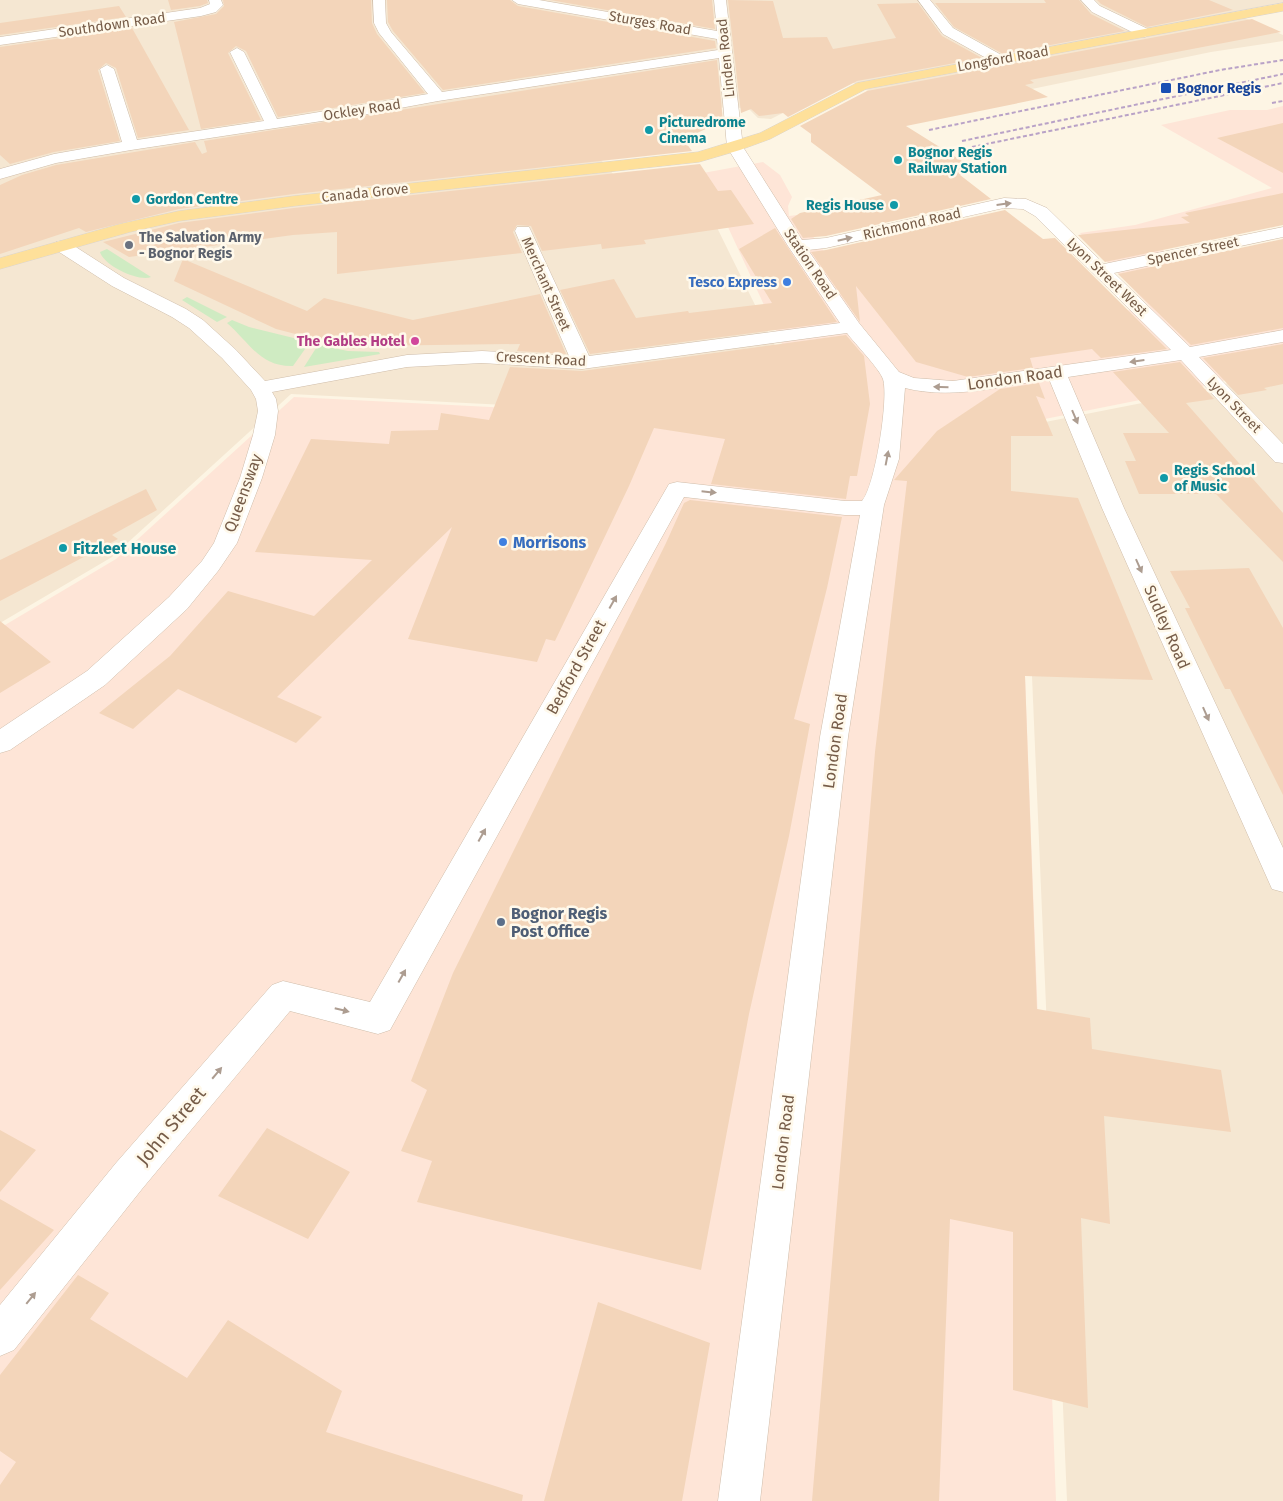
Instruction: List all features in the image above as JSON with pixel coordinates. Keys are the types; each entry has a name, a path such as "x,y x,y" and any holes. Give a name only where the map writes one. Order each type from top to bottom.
{"main road":[{"name":"Longford Road","path":"736,147 772,133 862,86 1283,7"},
{"name":"Canada Grove","path":"0,264 126,228 179,216 313,199 699,156 736,147"}],"street":[{"name":"Southdown Road","path":"0,41 201,12 212,9 217,5 216,0"},
{"path":"379,0 380,23 385,32 438,97"},
{"name":"Sturges Road","path":"518,0 723,36"},
{"name":"Linden Road","path":"720,0 724,54 736,147"},
{"path":"924,0 948,31 1000,60"},
{"path":"1087,0 1096,9 1146,33"},
{"path":"237,52 272,123"},
{"name":"Ockley Road","path":"0,174 54,159 131,145 724,54"},
{"path":"107,69 131,145"},
{"name":"Station Road","path":"736,147 797,246 852,327 892,376"},
{"name":"Richmond Road","path":"797,246 826,243 997,205 1026,204"},
{"name":"Lyon Street West","path":"1026,204 1041,212 1102,270 1185,354"},
{"name":"Merchant Street","path":"523,231 582,364"},
{"name":"Spencer Street","path":"1102,270 1283,232"},
{"name":"Queensway","path":"0,743 96,678 178,603 210,566 225,543 251,478 264,435 268,411 266,399 260,388 229,354 196,324 179,313 118,282 62,246"},
{"name":"Crescent Road","path":"260,388 407,361 482,357 582,364 852,327"},
{"name":"London Road","path":"892,376 909,383 924,386 953,387 1185,354 1283,336"},
{"name":"Lyon Street","path":"1185,354 1283,457"},
{"name":"Sudley Road","path":"1056,372 1117,517 1283,880"},
{"name":"London Road","path":"739,1501 834,737 874,505 888,459 895,390 892,376"},
{"name":"Bedford Street","path":"378,1019 676,489 845,508 862,508 874,505"},
{"name":"John Street","path":"0,1336 129,1176 283,995 378,1019"}],"shaded area":[{"path":"0,0 1283,0 1283,2 1232,12 1283,35 1283,41 1211,52 910,114 848,80 771,119 758,118 748,108 612,106 570,124 614,175 701,195 812,421 291,394 112,557 0,623"},
{"path":"1283,106 1283,221 1162,249 1221,301 1283,289 1283,364 1190,390 990,430 1025,676 1056,1501 0,1501 0,628 116,559 294,397 819,424 703,173 763,162 780,175 792,197 788,206 789,216 797,215 826,254 951,337 1150,307 1080,233 1135,225 1272,188 1161,125 1230,110 1267,110"},
{"path":"1283,367 1283,1501 1067,1501 1032,676 995,432 1193,393"}],"green space":[{"path":"107,249 151,277 139,277 122,272 108,263 103,257 100,252"},
{"path":"187,297 227,317 217,322 182,300"},
{"path":"232,320 249,327 310,342 293,366 272,363 256,352 227,323"},
{"path":"318,345 348,351 379,352 380,354 304,367"}],"building":[{"path":"168,0 207,0 208,3 171,10"},
{"path":"223,0 371,0 372,23 377,34 425,93 278,117 246,51 236,46 228,53 261,120 201,129 174,22 216,14 224,6"},
{"path":"387,0 510,0 518,6 715,41 716,48 443,90 393,31 388,22"},
{"path":"550,0 712,0 715,29"},
{"path":"728,0 773,1 783,38 827,37 833,49 896,38 877,4 918,3 942,36 982,58 857,81 788,117 783,113 759,116 751,109 741,113"},
{"path":"1044,0 1079,0 1091,14 1125,31 1003,54 954,27 935,3 1046,3"},
{"path":"1097,0 1209,0 1233,10 1147,27 1101,4"},
{"path":"119,6 126,17 0,35 0,23"},
{"path":"1252,19 1281,32 1030,80 1034,83 1025,85 1048,97 906,126 978,171 960,175 991,199 826,236 803,238 791,219 800,213 882,195 811,142 811,134 800,126 867,91"},
{"path":"132,28 189,130 138,138 116,68 106,63 98,70 120,141 54,152 10,164 0,155 0,47"},
{"path":"717,60 723,121 697,133 698,137 686,143 692,151 294,194 179,209 86,232 79,228 0,254 0,185 22,175 56,165 195,142 202,154 207,152 204,141"},
{"path":"1283,123 1283,173 1217,138"},
{"path":"700,164 718,191 731,190 754,224 644,240 646,244 602,249 601,244 542,251 531,226 517,225 513,232 522,253 337,274 337,232 293,235 129,257 103,242 179,223 294,208"},
{"path":"1283,193 1283,225 1105,262 1078,235 1190,223 1181,217 1189,216 1185,213"},
{"path":"1005,210 1043,239 1055,238 1167,349 1101,358 1092,349 1030,358 1033,368 968,377 916,362 856,286 860,322 811,252"},
{"path":"775,228 837,322 590,354 560,290 614,279 636,318 772,303 739,249"},
{"path":"1283,239 1283,328 1191,345 1118,274"},
{"path":"183,259 307,311 324,298 413,320 540,294 566,354 517,351 520,344 359,346 359,344 355,344 354,349 276,329 174,281"},
{"path":"846,335 864,356 870,404 857,476 850,476 846,499 711,484 725,439 654,428 629,486 555,641 546,639 537,662 408,639 452,527 277,697 322,717 296,743 178,689 133,729 99,713 170,656 228,591 314,616 372,560 255,552 311,439 389,444 391,431 438,430 441,413 489,420 510,367 582,371"},
{"path":"1283,344 1283,384 1264,388 1267,390 1238,395 1203,358"},
{"path":"1180,362 1214,399 1186,403 1283,513 1283,562 1216,494 1139,494 1125,461 1136,461 1123,433 1169,433 1113,372"},
{"path":"1039,383 1045,399 1036,396 1053,436 1011,436 1011,491 1078,498 1153,680 1025,676 1037,1009 1090,1018 1092,1049 1221,1070 1231,1132 1104,1116 1110,1224 1081,1218 1088,1408 1013,1390 1013,1232 950,1219 939,1501 812,1501 875,752 907,481 894,480 937,431 1000,389"},
{"name":"Fitzleet House","path":"146,489 157,510 112,535 118,539 0,601 0,560"},
{"path":"690,500 842,517 827,588 794,719 810,724 789,836 749,1014 701,1270 417,1202 432,1161 401,1151 427,1090 411,1081 453,973 684,503"},
{"path":"1249,568 1283,628 1283,795 1230,689 1225,689 1185,608 1190,608 1170,571"},
{"path":"0,621 51,662 0,693"},
{"path":"267,1128 350,1172 308,1239 218,1196"},
{"path":"0,1130 36,1150 0,1192"},
{"path":"0,1199 54,1230 0,1290"},
{"path":"78,1275 109,1293 90,1319 187,1378 228,1320 342,1391 326,1432 523,1495 522,1501 0,1501 0,1485 16,1462 0,1451 0,1375"},
{"path":"598,1302 710,1343 682,1501 544,1501"}],"railway":[{"path":"929,130 1220,70 1283,60"},
{"path":"962,141 1283,74"},
{"path":"972,147 1283,83"},
{"path":"1272,103 1283,101"}],"place":[{"name":"Bognor Regis","path":"1166,88"},
{"name":"Picturedrome Cinema","path":"649,130"},
{"name":"Bognor Regis Railway Station","path":"898,160"},
{"name":"Gordon Centre","path":"136,199"},
{"name":"Regis House","path":"894,205"},
{"name":"The Salvation Army - Bognor Regis","path":"129,245"},
{"name":"Tesco Express","path":"787,282"},
{"name":"The Gables Hotel","path":"415,341"},
{"name":"Regis School of Music","path":"1164,478"},
{"name":"Morrisons","path":"503,542"},
{"name":"Fitzleet House","path":"63,548"},
{"name":"Bognor Regis Post Office","path":"501,922"}]}
